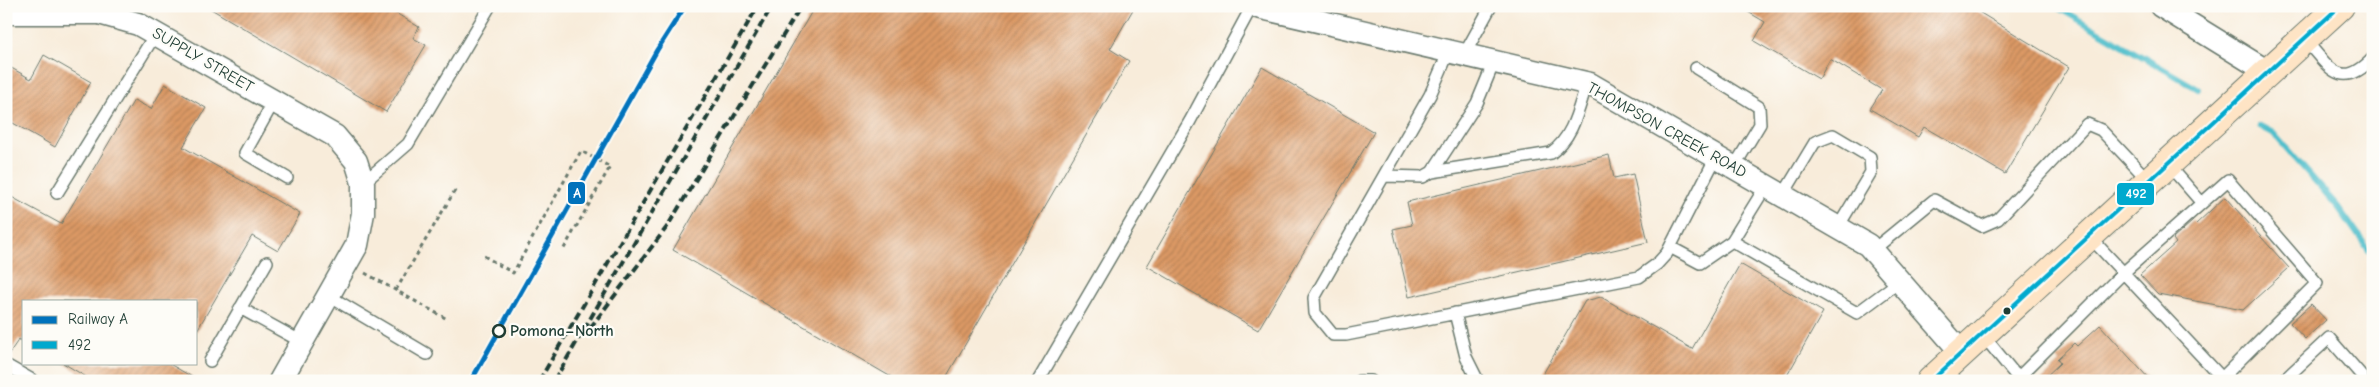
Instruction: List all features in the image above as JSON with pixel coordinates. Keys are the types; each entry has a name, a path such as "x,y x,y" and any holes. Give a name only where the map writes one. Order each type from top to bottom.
{"main road":[{"path":"1931,381 2340,6"}],"street":[{"name":"THOMPSON CREEK ROAD","path":"1252,6 1587,83 1868,245 1962,353"},
{"path":"2161,6 2268,72"},
{"name":"SUPPLY STREET","path":"6,14 99,13 138,24 335,136 356,161 363,183 363,213 357,245 280,381"}],"lane":[{"path":"363,183 408,144 490,6"},
{"path":"1038,381 1190,121 1252,6"},
{"path":"1491,6 1430,95 1314,298 1315,313 1324,327 1333,335 1639,277 1657,264 1725,162 1760,124 1759,107 1696,68"},
{"path":"57,193 156,33"},
{"path":"2304,39 2335,73 2343,76 2354,74 2373,58"},
{"path":"1432,172 1478,103 1494,62"},
{"path":"1384,176 1424,177 1432,172 1551,152 1563,144 1572,128 1587,83"},
{"path":"274,101 245,152 286,178"},
{"path":"1873,250 1934,200 1982,226 1998,219 2087,124 2101,130 2201,202"},
{"path":"1670,247 1700,263 1732,240 1815,142 1833,136 1870,156 1871,172 1838,228"},
{"path":"1982,334 2017,380 2123,273 2228,180 2317,283 2220,379 2123,273 2088,236"},
{"path":"1732,240 1857,313 1900,281"},
{"path":"210,361 267,262"},
{"path":"329,296 428,354"},
{"path":"240,308 302,342"},
{"path":"1455,313 1466,357 1478,381"},
{"path":"2282,381 2329,338 2362,376 2362,381"},
{"path":"6,365 34,381"},
{"path":"1359,381 1371,381"}],"path":[{"path":"484,256 513,273 581,151 610,167 562,252"},
{"path":"396,290 457,187"},
{"path":"347,262 447,319"}],"building":[{"path":"206,6 384,6 419,27 413,38 426,45 386,112"},
{"path":"815,6 1135,6 1110,49 1129,61 944,381 898,381 673,250"},
{"path":"1738,6 1969,6 2069,67 2005,174 1924,127 1918,137 1870,109 1882,90 1830,59 1819,79 1754,41 1765,22"},
{"path":"44,55 91,82 55,147 6,119 6,65 31,79"},
{"path":"1262,67 1374,132 1258,330 1147,266"},
{"path":"165,84 206,108 183,147 300,214 278,251 252,236 198,329 198,300 22,300 22,341 19,339 6,358 6,194 61,224 134,100 151,109"},
{"path":"1609,155 1614,178 1633,174 1648,242 1409,297 1393,229 1412,225 1407,202"},
{"path":"2225,197 2289,268 2243,310 2158,294 2140,275 2176,243 2173,239 2193,221 2196,224"},
{"path":"1740,264 1823,312 1784,381 1750,381 1739,374 1735,381 1539,381 1585,301 1601,297 1692,349"},
{"path":"2311,304 2326,320 2305,339 2290,323"},
{"path":"2100,325 2151,381 2041,381 2060,363 2057,359 2074,343 2077,346"},
{"path":"65,364 170,364 199,381 93,381"}],"waterway":[{"path":"2055,6 2198,89"},
{"path":"2260,126 2273,133 2338,207 2373,256"}],"railway":[{"path":"539,381 758,6"},
{"path":"554,381 772,6"},
{"path":"590,328 667,227 801,6"}],"rail line":[{"name":"A","path":"471,381 657,50 685,6"}],"transit line":[{"name":"492","path":"1931,381 2340,6"}],"place":[{"name":"Pomona–North","path":"499,331"}]}
